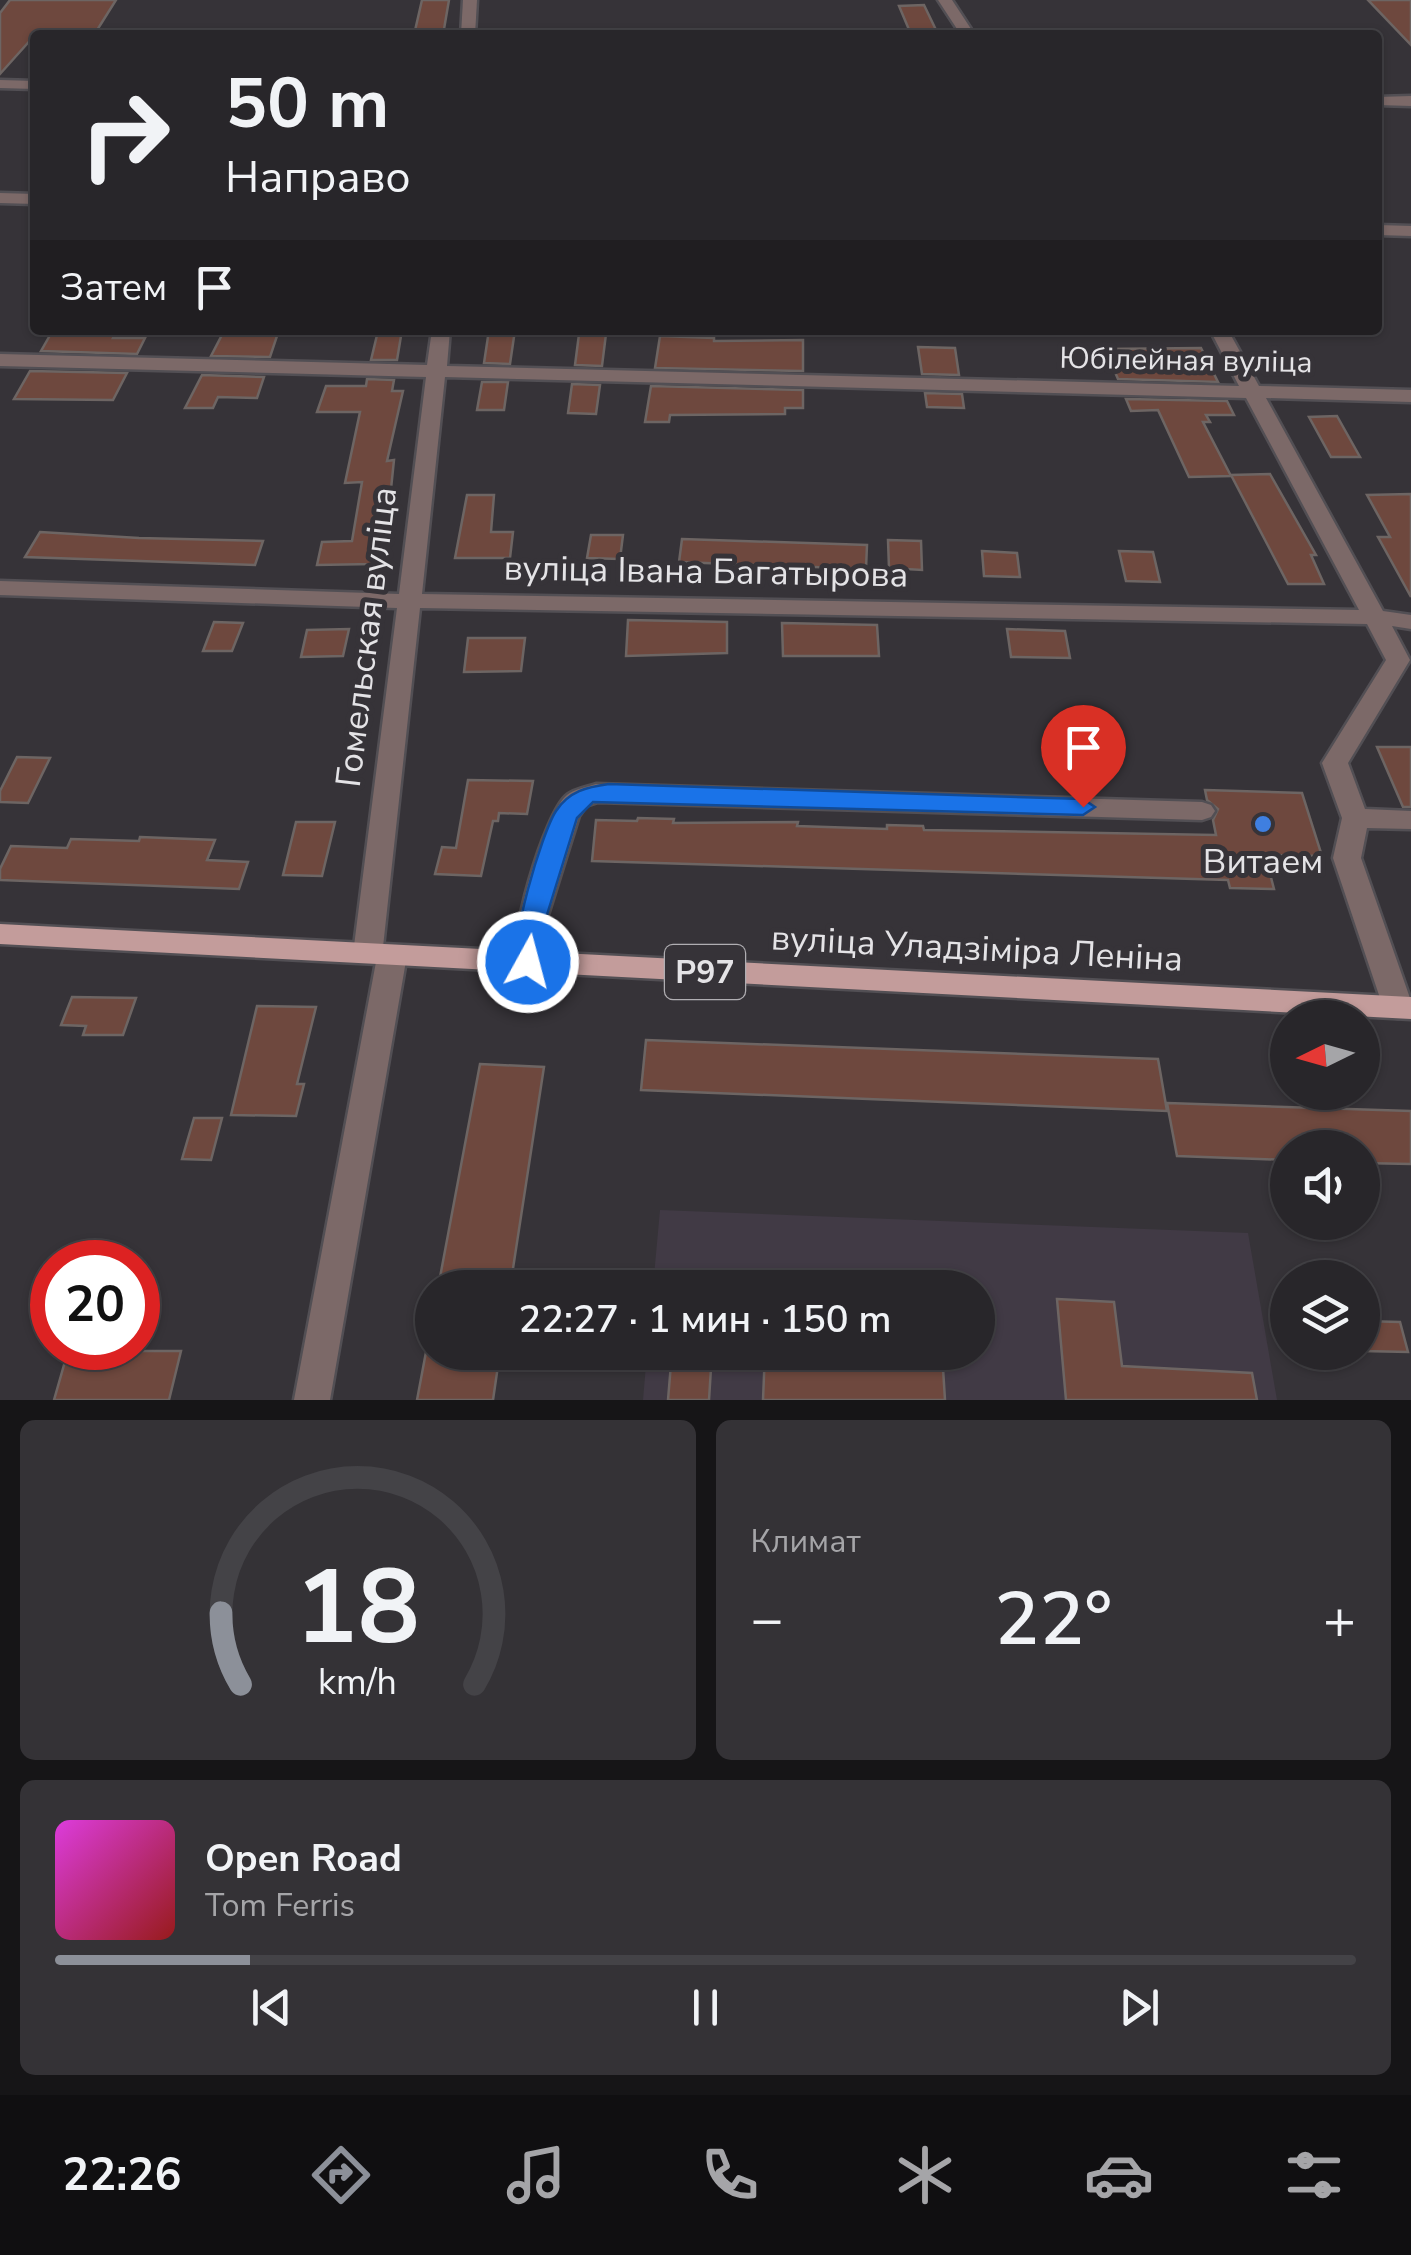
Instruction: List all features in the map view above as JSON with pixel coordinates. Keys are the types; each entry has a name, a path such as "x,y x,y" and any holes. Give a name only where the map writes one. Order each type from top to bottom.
{"main road":[{"name":"вуліца Уладзіміра Леніна","path":"0,934 1404,1007"}],"street":[{"path":"468,30 470,0"},
{"path":"946,0 965,30"},
{"path":"0,84 30,85"},
{"path":"1382,101 1411,101"},
{"path":"0,198 30,199"},
{"path":"1382,230 1411,231"},
{"name":"Гомельская вуліца","path":"312,1400 380,954 440,335"},
{"path":"1222,335 1398,660 1335,762 1356,818 1347,858 1404,1007"},
{"name":"Юбілейная вуліца","path":"0,360 1411,396"},
{"name":"вуліца Івана Багатырова","path":"0,588 412,601 1378,617 1411,622"},
{"path":"528,962 533,918 566,814 576,800 596,793 1202,811"},
{"path":"1356,818 1411,820"}],"shaded area":[{"path":"660,1210 1248,1233 1277,1400 643,1400 646,1370 995,1370 995,1270 655,1270"}],"building":[{"path":"10,0 116,0 97,30 30,30 30,41 0,74 0,13"},
{"path":"422,0 449,0 444,30 415,30"},
{"path":"1368,0 1411,0 1411,45"},
{"path":"924,5 936,30 909,30 899,6"},
{"path":"50,335 145,338 137,354 41,351"},
{"path":"222,335 277,335 270,357 211,356"},
{"path":"377,335 401,335 397,360 371,360"},
{"path":"488,335 514,335 510,364 484,363"},
{"path":"579,335 606,335 602,366 575,365"},
{"path":"660,336 714,341 803,340 803,371 655,368"},
{"path":"918,347 955,348 959,375 922,374"},
{"path":"1201,348 1218,382 1118,379 1105,349"},
{"path":"30,371 127,373 113,400 14,399"},
{"path":"202,375 264,377 257,398 218,397 213,408 185,408"},
{"path":"367,379 394,380 392,391 403,391 387,461 394,460 388,518 381,518 373,564 317,565 322,542 352,541 362,482 345,483 360,412 317,412 326,386 366,386"},
{"path":"482,382 508,382 504,410 477,410"},
{"path":"572,384 600,385 596,414 568,413"},
{"path":"651,386 803,390 803,408 785,408 785,414 670,415 669,422 645,422"},
{"path":"925,393 962,394 964,408 927,407"},
{"path":"1126,399 1227,401 1234,415 1206,415 1210,422 1203,422 1231,476 1189,477 1158,410 1131,411"},
{"path":"1337,416 1360,457 1331,457 1309,417"},
{"path":"1270,474 1316,555 1311,555 1324,584 1288,584 1231,475"},
{"path":"1411,494 1411,597 1378,537 1390,537 1367,495"},
{"path":"467,495 494,495 491,532 513,532 510,558 455,558"},
{"path":"40,532 263,541 255,565 25,557"},
{"path":"591,535 623,535 620,559 587,558"},
{"path":"682,539 867,545 866,569 679,562"},
{"path":"888,540 921,541 922,570 889,568"},
{"path":"982,551 1017,553 1020,577 984,576"},
{"path":"1119,551 1153,552 1160,582 1126,581"},
{"path":"628,620 727,622 727,653 626,656"},
{"path":"214,622 243,623 232,651 203,651"},
{"path":"782,623 877,625 879,656 783,656"},
{"path":"349,629 343,656 301,657 307,630"},
{"path":"1007,629 1065,631 1070,658 1011,657"},
{"path":"468,638 525,638 521,671 464,672"},
{"path":"1377,747 1411,747 1411,807 1403,807"},
{"path":"17,757 50,758 28,803 0,802 0,791"},
{"path":"468,780 533,781 527,814 499,813 498,821 493,821 481,876 435,874 442,847 456,848"},
{"path":"1205,790 1302,793 1322,856 1265,855 1274,889 1230,888 1228,880 592,861 596,820 638,818 674,819 673,823 798,822 797,826 887,829 887,825 923,826 924,830 1216,835 1213,820 1218,809 1207,800"},
{"path":"296,822 335,822 322,876 283,875"},
{"path":"140,837 215,840 207,860 248,862 239,889 0,880 0,869 11,846 67,848 71,839 139,841"},
{"path":"72,997 136,998 123,1035 83,1035 86,1026 61,1025"},
{"path":"257,1006 316,1007 297,1084 304,1084 296,1116 231,1115"},
{"path":"646,1040 1158,1059 1167,1111 641,1090"},
{"path":"480,1064 544,1067 513,1270 441,1270"},
{"path":"1167,1103 1270,1106 1270,1110 1411,1111 1411,1164 1380,1163 1380,1130 1270,1130 1270,1159 1177,1156"},
{"path":"194,1118 222,1118 211,1160 182,1159"},
{"path":"1057,1299 1114,1302 1122,1366 1252,1373 1257,1400 1066,1400"},
{"path":"1380,1321 1400,1322 1408,1352 1380,1351"},
{"path":"160,1351 181,1351 169,1400 54,1400 63,1370 160,1370"},
{"path":"423,1370 497,1370 493,1400 417,1400"},
{"path":"670,1370 711,1370 709,1400 668,1400"},
{"path":"764,1370 943,1370 945,1400 763,1400"}],"place":[{"name":"Витаем","path":"1263,824"}],"route":[{"path":"528,962 533,918 566,814 576,800 586,795 609,792 1083,807"}]}
